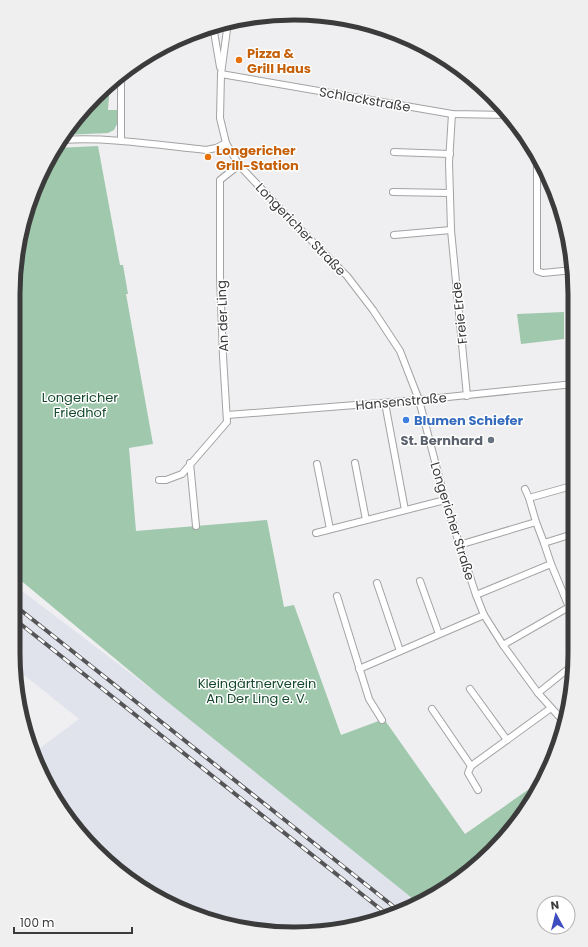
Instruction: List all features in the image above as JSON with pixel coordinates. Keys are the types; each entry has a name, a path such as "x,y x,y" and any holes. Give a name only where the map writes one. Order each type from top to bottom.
{"street":[{"name":"Longericher Straße","path":"227,28 222,74 220,118 226,143 239,165 347,276 373,310 400,351 419,400 445,500 484,615 503,646 538,693 560,718"},
{"name":"Longericher Straße","path":"214,32 222,74"},
{"name":"Schlackstraße","path":"222,74 452,114 501,115"},
{"path":"121,82 121,140"},
{"name":"Freie Erde","path":"452,114 450,154 451,230 467,396"},
{"path":"68,140 87,138 121,140 206,150 216,148 226,143"},
{"path":"394,152 450,154"},
{"name":"An der Ling","path":"227,415 220,277 220,180 239,165"},
{"path":"536,166 537,271 542,273 567,271"},
{"path":"393,192 450,193"},
{"path":"394,235 451,230"},
{"name":"Hansenstraße","path":"227,415 467,396 568,385"},
{"path":"385,403 405,510"},
{"path":"159,480 166,480 182,474 227,422 227,415"},
{"path":"190,463 196,526"},
{"path":"355,463 366,520"},
{"path":"317,464 330,530"},
{"path":"530,498 568,487"},
{"path":"525,489 530,498 536,522 551,564 568,605"},
{"path":"316,533 445,500"},
{"path":"459,545 536,522"},
{"path":"544,543 568,536"},
{"path":"476,595 551,564"},
{"path":"420,581 439,634"},
{"path":"377,583 400,651"},
{"path":"564,595 568,593"},
{"path":"337,596 368,699 382,720"},
{"path":"503,646 568,608"},
{"path":"358,669 484,615"},
{"path":"538,693 567,671"},
{"path":"470,689 507,740"},
{"path":"478,790 468,773 471,766 551,708"},
{"path":"432,709 471,766"}],"shaded area":[{"path":"20,589 159,695 415,899 365,918 330,925 294,927 258,925 223,918 173,899 142,881 100,847 66,805 48,774 38,750 79,719 21,673"}],"green space":[{"path":"109,91 108,110 118,110 117,124 114,130 108,133 71,135 88,113"},
{"path":"98,146 120,265 123,265 128,294 126,294 153,444 129,448 136,531 267,520 284,607 294,605 341,735 384,719 465,834 533,786 511,820 488,847 446,881 415,899 159,695 20,580 20,294 22,258 29,223 41,189 48,173 63,148"},
{"path":"564,312 564,339 521,344 517,314"}],"railway":[{"path":"20,610 395,907"},
{"path":"20,624 384,911"}],"place":[{"name":"Pizza & Grill Haus","path":"239,60"},
{"name":"Longericher Grill-Station","path":"208,157"},
{"name":"Blumen Schiefer","path":"406,420"},
{"name":"St. Bernhard","path":"491,440"}],"park label":[{"name":"Longericher Friedhof","path":"80,404"},
{"name":"Kleingärtnerverein An Der Ling e. V.","path":"257,690"}]}
